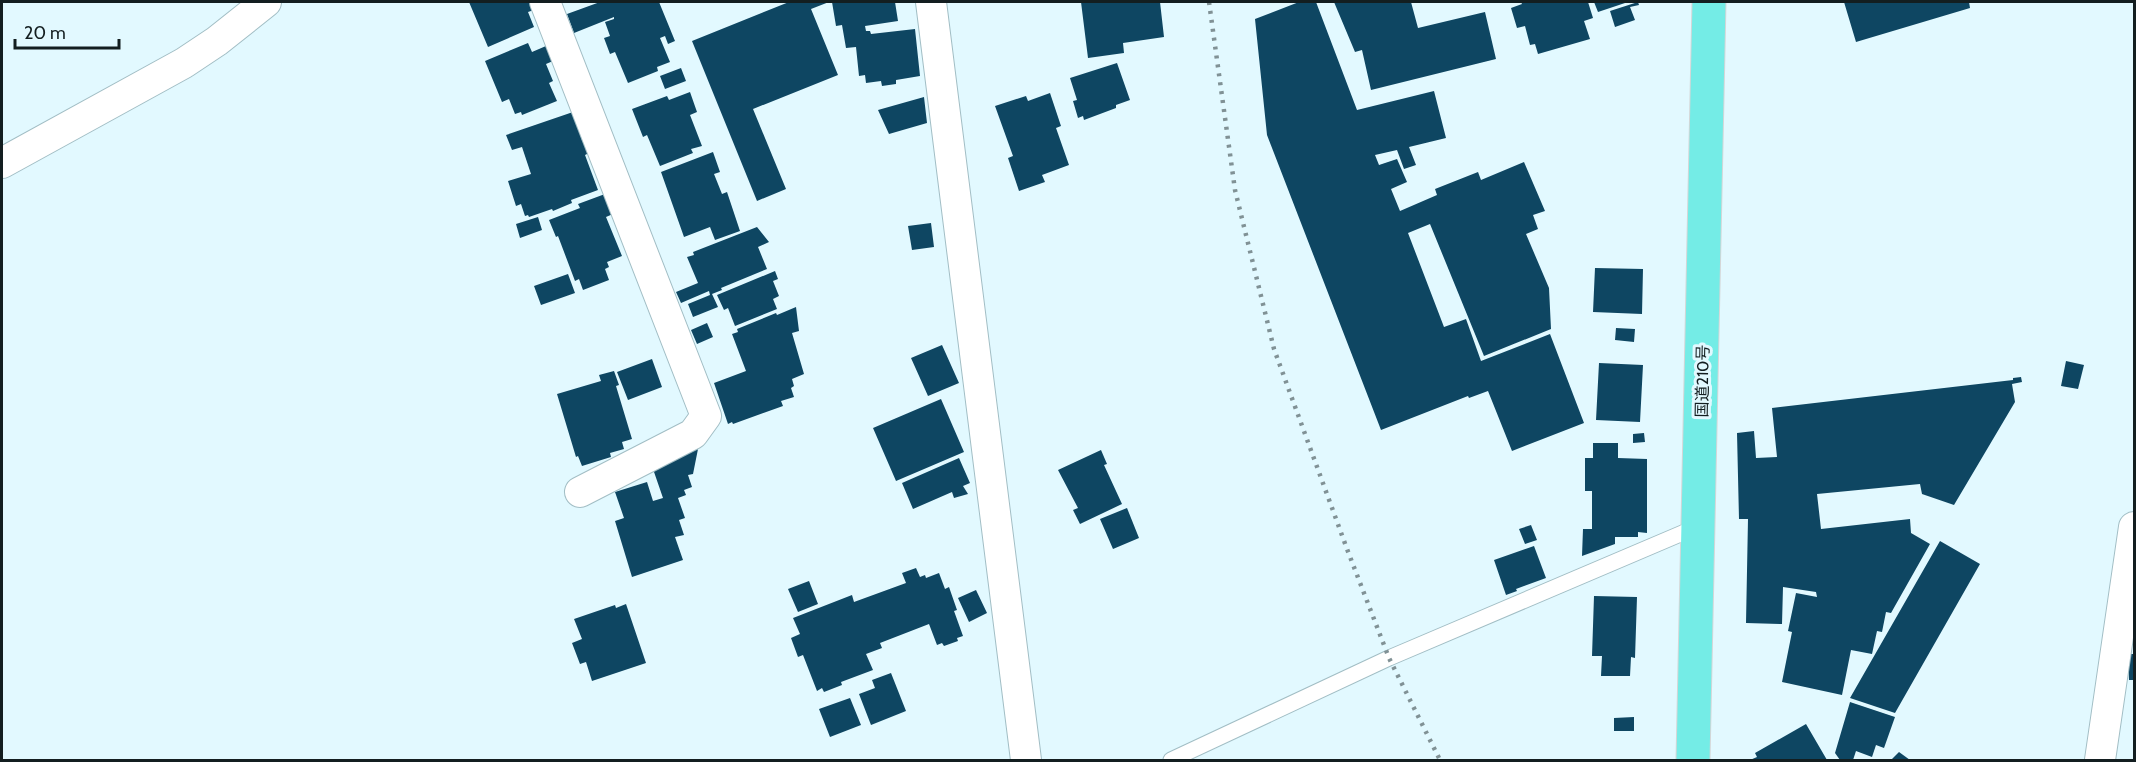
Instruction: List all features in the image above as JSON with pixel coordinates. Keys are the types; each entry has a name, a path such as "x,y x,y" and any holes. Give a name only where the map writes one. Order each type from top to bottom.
{"highway":[{"name":"国道210号","path":"1693,760 1709,2"}],"street":[{"path":"2,163 184,63 217,41 266,2"},
{"path":"545,2 706,416 693,434 580,492"},
{"path":"931,2 1026,760"},
{"path":"2100,760 2134,527"}],"lane":[{"path":"1171,760 1389,658 1699,526"}],"building":[{"path":"469,2 530,2 534,10 528,12 534,27 488,47"},
{"path":"600,2 659,2 675,41 668,44 665,36 660,38 670,62 657,67 658,71 628,83 615,52 610,54 604,38 610,36 605,22 614,17 574,33 567,14"},
{"path":"789,2 829,2 811,9 838,75 753,109 786,189 757,201 692,41"},
{"path":"832,2 895,2 898,21 865,26 866,31 870,31 871,34 915,29 920,76 896,80 896,84 882,86 881,81 866,83 865,75 859,76 856,47 846,48 842,25 836,26"},
{"path":"1081,2 1160,2 1164,37 1123,43 1124,53 1088,58"},
{"path":"1299,2 1316,2 1357,110 1434,91 1446,138 1409,147 1416,165 1404,169 1397,150 1375,155 1379,165 1397,159 1407,182 1391,189 1400,211 1437,195 1435,189 1478,172 1481,180 1524,162 1545,211 1533,215 1538,229 1526,234 1549,288 1551,329 1484,356 1430,224 1408,233 1444,327 1466,319 1481,361 1550,334 1584,423 1512,451 1488,391 1469,398 1468,396 1381,430 1267,135 1255,19"},
{"path":"1334,2 1411,2 1418,28 1485,12 1496,59 1371,90 1362,50 1355,52"},
{"path":"1521,2 1588,2 1593,18 1584,21 1590,39 1538,54 1535,44 1530,45 1525,26 1517,28 1511,8 1522,4"},
{"path":"1594,2 1628,2 1598,12"},
{"path":"1638,2 1639,5 1630,7 1635,20 1615,27 1610,11"},
{"path":"1844,2 1969,2 1970,8 1856,42"},
{"path":"528,43 532,52 546,46 553,61 546,64 553,81 549,83 557,101 522,115 521,112 515,114 509,99 502,102 485,61"},
{"path":"1117,63 1130,100 1084,120 1083,116 1078,118 1073,101 1077,100 1070,78"},
{"path":"681,68 686,81 665,89 660,76"},
{"path":"690,92 697,112 690,115 702,146 691,149 693,153 660,166 647,135 643,137 632,109 667,96 669,100"},
{"path":"1050,93 1061,126 1056,128 1069,165 1042,175 1045,182 1019,191 1008,158 1013,156 995,106 1026,96 1028,101"},
{"path":"924,97 927,123 889,134 878,110"},
{"path":"573,112 589,153 585,155 598,190 571,200 572,203 553,211 552,209 529,217 525,216 521,204 516,206 508,181 531,174 522,147 512,150 506,135"},
{"path":"713,152 720,172 714,174 722,194 727,192 740,231 715,240 710,227 684,237 661,172"},
{"path":"605,194 613,214 606,217 622,256 607,262 609,267 605,269 609,280 583,290 579,279 575,281 558,236 556,237 549,220 580,208 578,204"},
{"path":"538,217 542,230 520,238 516,224"},
{"path":"931,223 934,247 912,250 908,226"},
{"path":"757,227 769,242 758,247 767,269 721,288 722,290 712,294 718,307 693,317 688,304 710,295 709,291 681,303 676,292 698,283 687,257 694,255 693,252"},
{"path":"1595,268 1643,269 1642,314 1593,312"},
{"path":"775,271 778,279 773,281 779,296 773,299 777,309 735,326 728,308 724,310 717,295"},
{"path":"568,274 575,293 541,305 534,286"},
{"path":"796,307 799,331 792,333 804,374 792,379 794,386 791,388 794,397 781,401 783,406 728,424 714,383 746,371 732,334 738,332 737,329"},
{"path":"707,323 713,337 697,344 691,330"},
{"path":"1616,328 1635,329 1634,342 1615,340"},
{"path":"942,345 959,383 928,396 911,358"},
{"path":"652,359 662,387 628,400 617,372"},
{"path":"2066,361 2084,365 2078,389 2061,386"},
{"path":"1599,363 1643,365 1640,422 1596,420"},
{"path":"614,371 619,385 616,386 632,439 622,442 624,449 610,453 611,457 582,466 578,456 576,457 557,394 601,381 599,375"},
{"path":"2021,377 2022,382 2012,384 2015,402 1954,505 1922,494 1920,484 1817,494 1821,529 1910,519 1911,533 1930,544 1891,613 1886,612 1882,632 1877,631 1872,654 1851,650 1842,695 1782,682 1792,632 1788,631 1796,593 1817,597 1816,592 1783,587 1782,624 1746,623 1748,519 1739,519 1737,433 1754,431 1756,458 1777,457 1772,408 2013,380 2013,378"},
{"path":"941,399 964,452 896,481 873,428"},
{"path":"1644,433 1645,442 1633,443 1633,434"},
{"path":"1593,443 1618,443 1618,458 1647,459 1647,533 1638,532 1638,537 1615,537 1615,544 1582,556 1583,529 1592,529 1592,491 1585,491 1585,458 1593,458"},
{"path":"698,449 693,474 688,475 692,487 684,490 686,495 678,498 685,518 679,520 684,535 675,537 683,560 632,577 615,521 624,518 615,492 647,482 653,501 663,498 653,469"},
{"path":"1101,450 1107,464 1104,465 1122,504 1080,524 1073,510 1078,508 1058,470"},
{"path":"959,458 970,483 963,486 968,494 954,498 952,492 913,509 902,483"},
{"path":"1127,508 1139,538 1113,549 1100,519"},
{"path":"1531,525 1537,540 1525,544 1519,529"},
{"path":"1940,541 1980,564 1895,713 1850,698"},
{"path":"1534,546 1546,578 1506,595 1494,560"},
{"path":"916,568 920,577 925,575 926,578 939,573 945,589 949,587 963,636 957,638 958,641 944,646 942,643 937,645 929,624 880,643 882,648 866,654 873,670 841,682 842,685 824,692 822,688 817,691 803,655 798,657 791,638 800,634 793,618 852,595 854,602 906,583 902,573"},
{"path":"809,581 818,604 798,612 788,589"},
{"path":"976,590 987,613 969,622 958,598"},
{"path":"1594,596 1637,597 1635,658 1631,657 1630,676 1601,676 1602,656 1592,656"},
{"path":"626,604 646,663 592,681 586,662 580,664 572,643 582,639 574,619 615,605 616,608"},
{"path":"2128,654 2134,654 2134,680 2129,680"},
{"path":"891,673 906,711 871,725 859,694 875,688 872,680"},
{"path":"850,698 861,725 830,737 819,709"},
{"path":"1850,702 1895,717 1884,748 1876,745 1872,757 1856,751 1853,760 1840,760 1835,753"},
{"path":"1634,717 1634,731 1614,731 1614,718"},
{"path":"1806,724 1827,760 1750,760 1757,757 1755,753"},
{"path":"1899,752 1910,760 1891,760"}],"railway":[{"path":"1209,2 1235,190 1274,349 1389,658 1440,760"}]}
